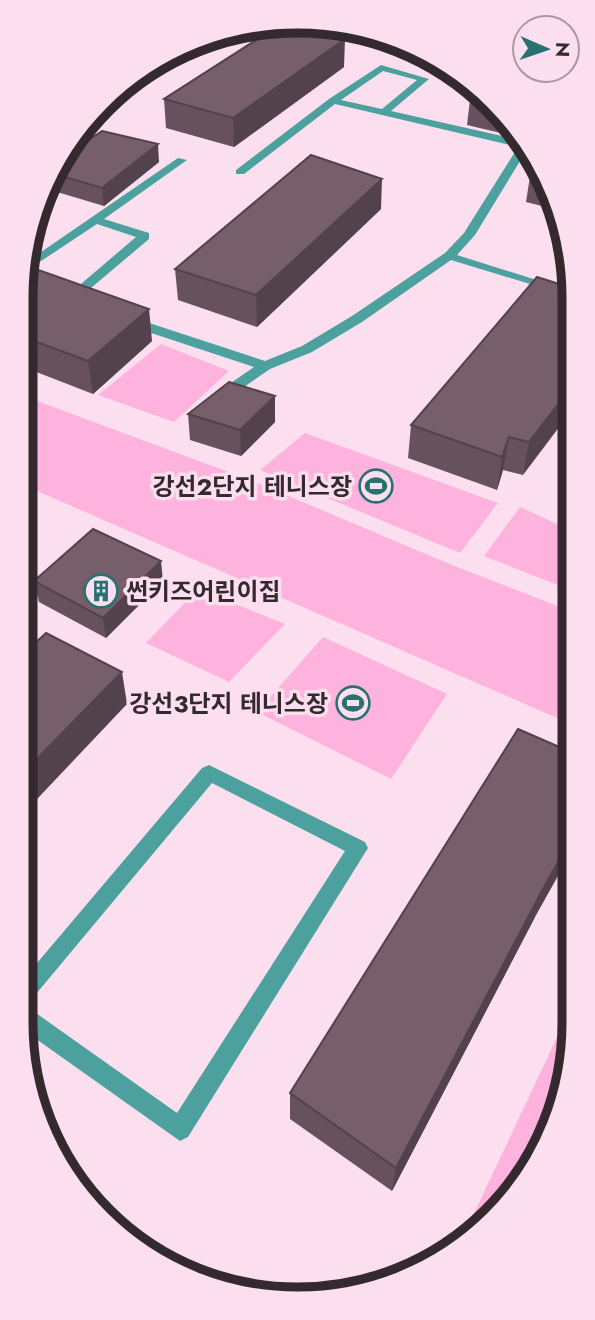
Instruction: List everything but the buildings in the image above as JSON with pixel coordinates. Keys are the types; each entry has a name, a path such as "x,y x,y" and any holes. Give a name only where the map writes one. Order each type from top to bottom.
{"lane":[{"path":"240,172 333,101 382,68 424,79 383,113"},
{"path":"333,101 510,141"},
{"path":"212,403 265,366 307,349 357,319 449,256 469,235 519,154"},
{"path":"36,261 182,160"},
{"path":"67,301 145,236 95,220"},
{"path":"449,256 562,290"},
{"path":"120,318 265,366"},
{"path":"33,984 209,773 358,848 180,1129 33,1025"}],"shaded area":[{"path":"298,33 338,37 316,53 248,38"},
{"path":"161,344 229,371 174,422 98,395"},
{"path":"33,399 253,481 452,565 562,608 562,720 33,489"},
{"name":"강선2단지 테니스장","path":"305,433 498,503 460,553 260,470"},
{"path":"520,507 562,526 562,579 557,585 484,556"},
{"path":"198,589 285,624 229,682 146,643"},
{"name":"강선3단지 테니스장","path":"323,637 447,694 391,779 257,712"},
{"path":"562,1027 557,1074 542,1124 507,1183 469,1223"}],"place":[{"name":"강선2단지 테니스장","path":"376,486"},
{"name":"썬키즈어린이집","path":"101,591"},
{"name":"강선3단지 테니스장","path":"353,703"}]}
